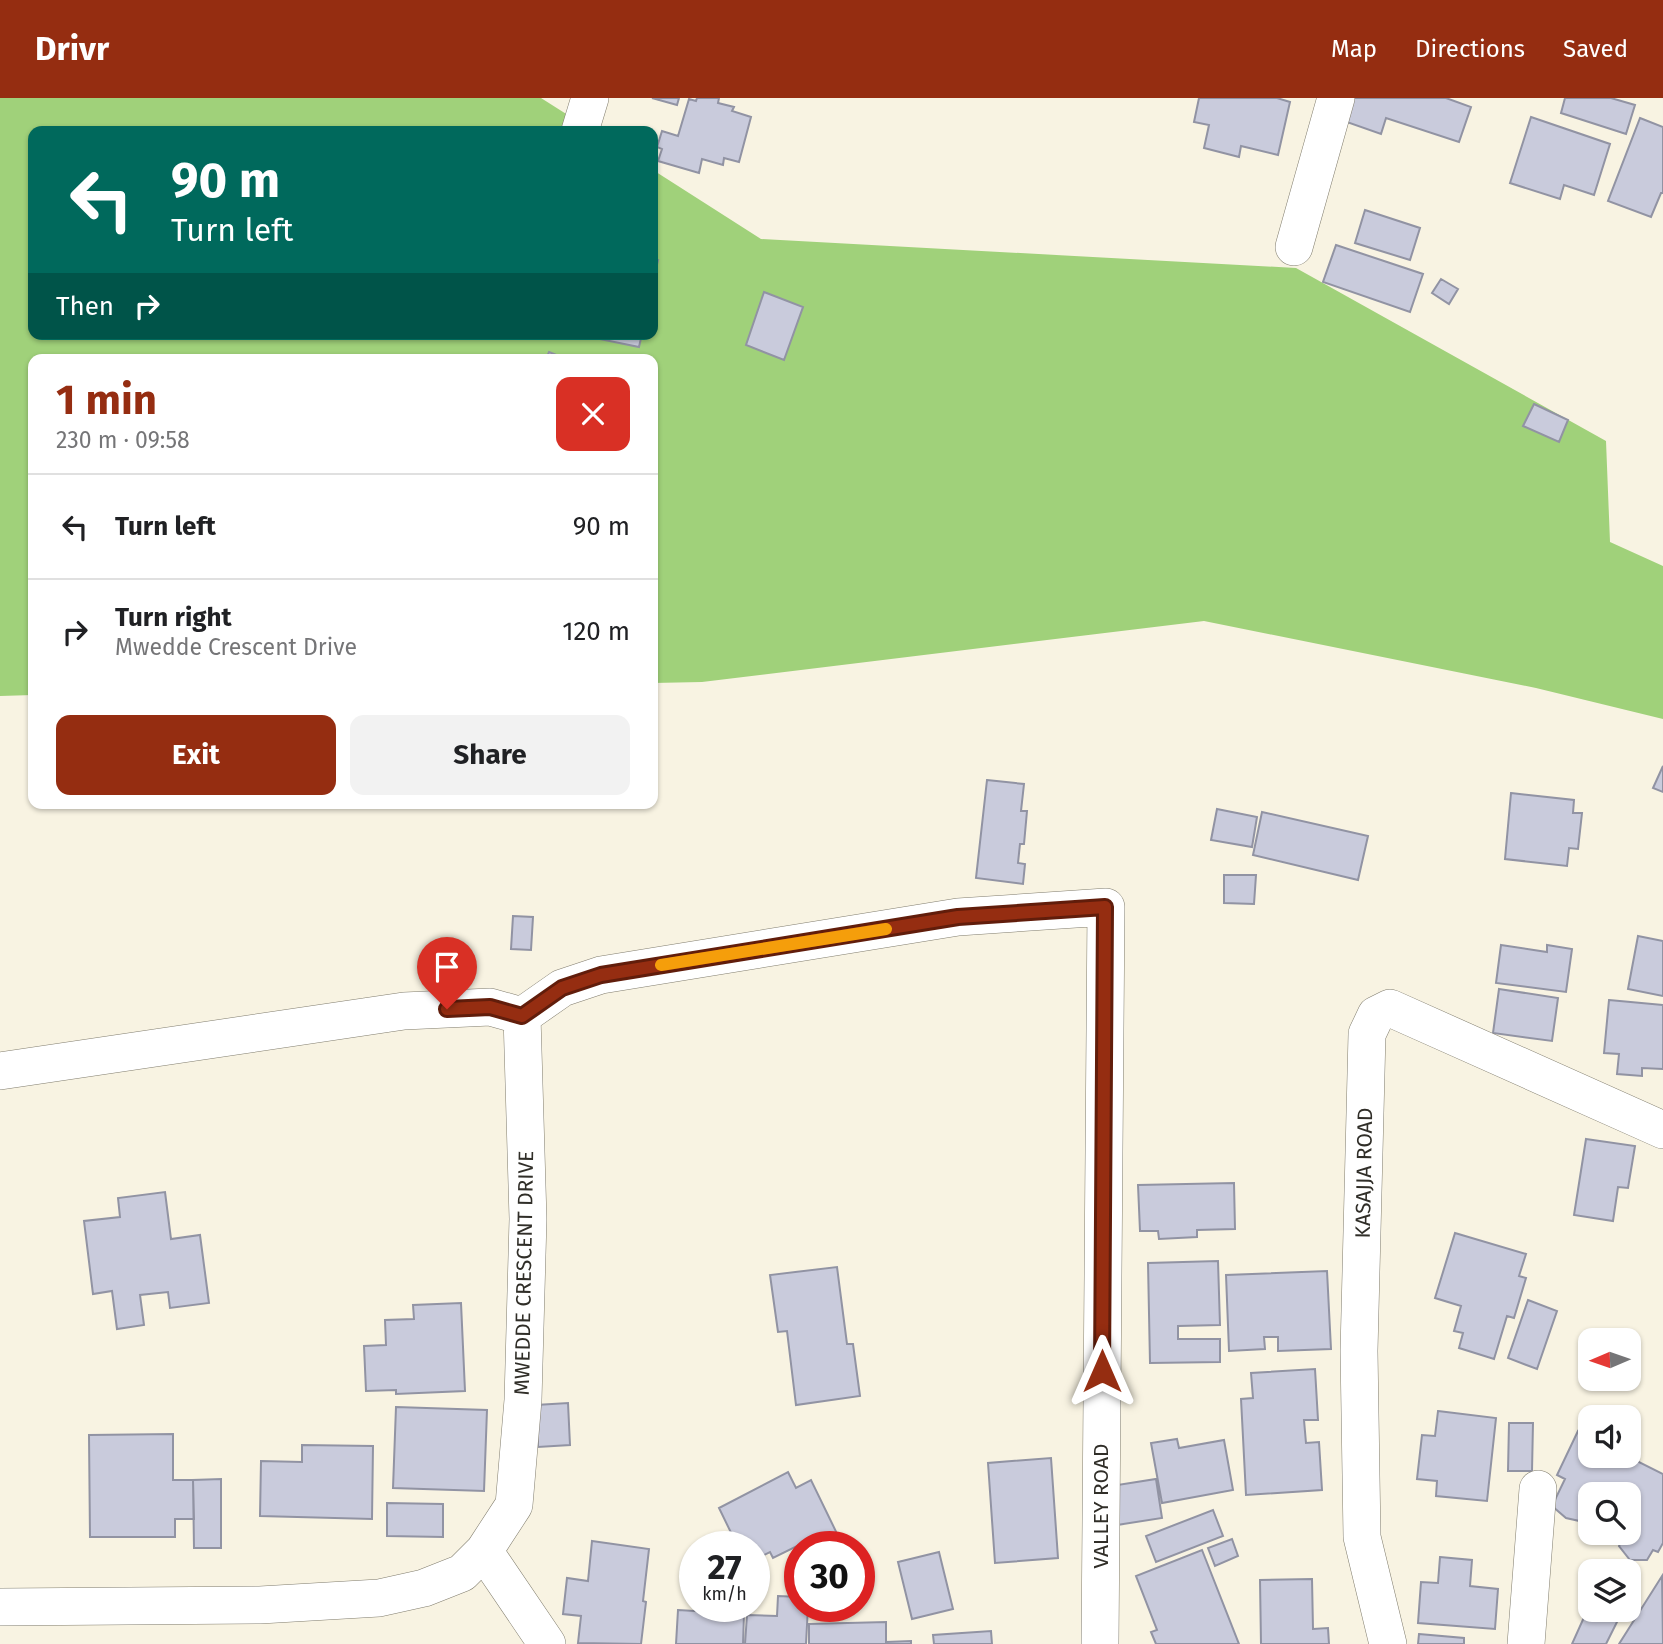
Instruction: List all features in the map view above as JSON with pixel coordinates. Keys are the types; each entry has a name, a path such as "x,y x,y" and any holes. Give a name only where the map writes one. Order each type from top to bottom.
{"street":[{"path":"582,126 590,98"},
{"path":"1294,247 1336,98"},
{"name":"VALLEY ROAD","path":"522,1016 562,988 601,975 958,917 1105,907 1100,1644"},
{"path":"0,1072 404,1011 490,1007 522,1016"},
{"name":"KASAJJA ROAD","path":"1388,1644 1362,1537 1359,1351 1367,1034 1376,1015 1390,1008 1663,1130"},
{"name":"MWEDDE CRESCENT DRIVE","path":"0,1606 260,1605 379,1598 424,1588 462,1573 484,1551 514,1505 523,1400 528,1219 522,1016"},
{"path":"1526,1644 1538,1489"},
{"path":"484,1551 547,1644"}],"green space":[{"path":"0,98 541,98 585,126 28,126 28,340 658,340 658,173 761,239 1296,268 1606,441 1610,542 1663,566 1663,719 1536,688 1204,621 702,682 658,683 658,354 28,354 28,695 0,696"}],"building":[{"path":"652,98 679,98 677,105"},
{"path":"697,98 719,98 718,103 734,107 732,111 751,117 739,162 724,158 723,165 702,159 699,173 658,161 662,149 658,147 658,144 662,131 678,136 689,99 696,101"},
{"path":"1199,98 1277,98 1290,102 1278,155 1241,146 1239,157 1204,148 1209,125 1194,122"},
{"path":"1349,98 1446,98 1471,107 1459,142 1386,118 1381,134 1341,120"},
{"path":"1565,98 1611,98 1635,105 1626,134 1561,113"},
{"path":"1531,117 1610,144 1594,195 1564,185 1560,199 1510,183"},
{"path":"1640,118 1663,127 1663,193 1651,217 1608,201"},
{"path":"1365,210 1420,228 1410,260 1355,243"},
{"path":"1336,245 1423,274 1410,312 1323,282"},
{"path":"1441,279 1458,289 1449,304 1432,293"},
{"path":"764,292 803,307 784,360 746,345"},
{"path":"605,340 641,340 639,347"},
{"path":"1534,404 1568,420 1559,442 1523,426"},
{"path":"1663,766 1663,792 1653,788"},
{"path":"987,780 1024,784 1021,811 1027,811 1024,844 1020,844 1018,863 1025,864 1023,884 976,878"},
{"path":"1511,793 1574,800 1573,813 1582,813 1578,849 1569,848 1567,866 1505,859"},
{"path":"1217,809 1257,817 1252,847 1211,840"},
{"path":"1262,812 1368,836 1358,880 1253,855"},
{"path":"1224,875 1256,875 1254,904 1224,903"},
{"path":"513,916 533,917 531,950 511,949"},
{"path":"1638,936 1663,941 1663,996 1628,989"},
{"path":"1501,945 1547,952 1547,945 1572,949 1566,992 1496,983"},
{"path":"1499,989 1558,998 1552,1041 1493,1033"},
{"path":"1609,1000 1663,1005 1663,1069 1642,1068 1642,1076 1617,1074 1619,1054 1604,1053"},
{"path":"1586,1139 1635,1146 1628,1188 1618,1187 1613,1221 1574,1215"},
{"path":"1234,1183 1235,1229 1197,1230 1197,1237 1159,1239 1158,1231 1140,1231 1138,1185"},
{"path":"165,1192 171,1239 200,1235 209,1303 170,1308 168,1292 140,1295 144,1325 117,1329 112,1291 93,1294 84,1221 120,1217 118,1198"},
{"path":"1455,1233 1526,1254 1519,1276 1526,1278 1514,1318 1507,1316 1494,1359 1459,1348 1463,1333 1454,1331 1461,1306 1435,1298"},
{"path":"1218,1261 1220,1325 1178,1326 1178,1339 1220,1339 1220,1362 1150,1363 1148,1263"},
{"path":"837,1267 847,1344 853,1344 860,1396 796,1405 787,1331 778,1332 770,1275"},
{"path":"1327,1271 1331,1349 1278,1351 1278,1337 1264,1337 1265,1349 1229,1351 1226,1275"},
{"path":"1528,1300 1557,1311 1537,1369 1508,1358"},
{"path":"461,1303 465,1391 396,1394 396,1390 366,1391 364,1346 386,1345 385,1320 414,1319 413,1305"},
{"path":"1315,1369 1318,1420 1304,1420 1306,1443 1319,1442 1322,1490 1246,1495 1241,1399 1253,1398 1251,1373"},
{"path":"568,1403 570,1445 538,1447 536,1405"},
{"path":"396,1407 487,1410 484,1491 393,1488"},
{"path":"1438,1411 1496,1418 1487,1501 1436,1496 1437,1481 1417,1479 1422,1435 1435,1436"},
{"path":"1509,1423 1533,1423 1532,1471 1508,1471"},
{"path":"1578,1431 1578,1468 1641,1468 1641,1463 1663,1474 1663,1543 1658,1552 1653,1550 1647,1560 1629,1559 1619,1546 1641,1545 1641,1482 1578,1482 1578,1521 1566,1518 1552,1506 1565,1479 1557,1475"},
{"path":"173,1434 173,1480 193,1480 194,1519 175,1519 175,1537 90,1537 89,1435"},
{"path":"1177,1439 1179,1448 1224,1440 1233,1490 1162,1503 1151,1443"},
{"path":"302,1445 373,1446 372,1519 260,1516 261,1461 302,1462"},
{"path":"1051,1458 1058,1558 995,1563 988,1463"},
{"path":"788,1472 796,1488 811,1480 836,1531 784,1531 784,1552 773,1558 770,1552 770,1531 730,1531 719,1508"},
{"path":"221,1479 221,1548 194,1548 193,1480"},
{"path":"1156,1479 1162,1518 1117,1525 1111,1486"},
{"path":"387,1503 443,1504 443,1537 387,1536"},
{"path":"1213,1510 1223,1536 1156,1562 1146,1536"},
{"path":"1232,1539 1238,1556 1215,1566 1208,1548"},
{"path":"592,1541 649,1549 641,1644 578,1643 581,1616 563,1614 567,1578 588,1581"},
{"path":"1202,1550 1239,1644 1156,1644 1151,1632 1157,1630 1136,1576"},
{"path":"939,1552 953,1609 912,1619 898,1562"},
{"path":"1440,1557 1472,1560 1470,1586 1498,1589 1495,1629 1418,1623 1421,1582 1438,1583"},
{"path":"1662,1576 1663,1644 1619,1644 1633,1622 1641,1622 1641,1609"},
{"path":"1312,1579 1313,1629 1328,1628 1329,1644 1261,1644 1260,1580"},
{"path":"778,1596 784,1596 784,1622 807,1622 806,1644 745,1644 747,1622 770,1622 770,1616 777,1616"},
{"path":"678,1610 679,1622 744,1622 743,1644 676,1644"},
{"path":"886,1622 886,1642 911,1641 911,1644 809,1644 809,1624"},
{"path":"1582,1622 1617,1622 1606,1644 1572,1644"},
{"path":"991,1631 992,1644 934,1644 933,1635"},
{"path":"1419,1634 1464,1638 1464,1644 1418,1644"}],"slow traffic":[{"path":"661,965 886,929"}],"route":[{"path":"447,1009 490,1007 522,1016 562,988 601,975 958,917 1105,907 1102,1371"}]}
